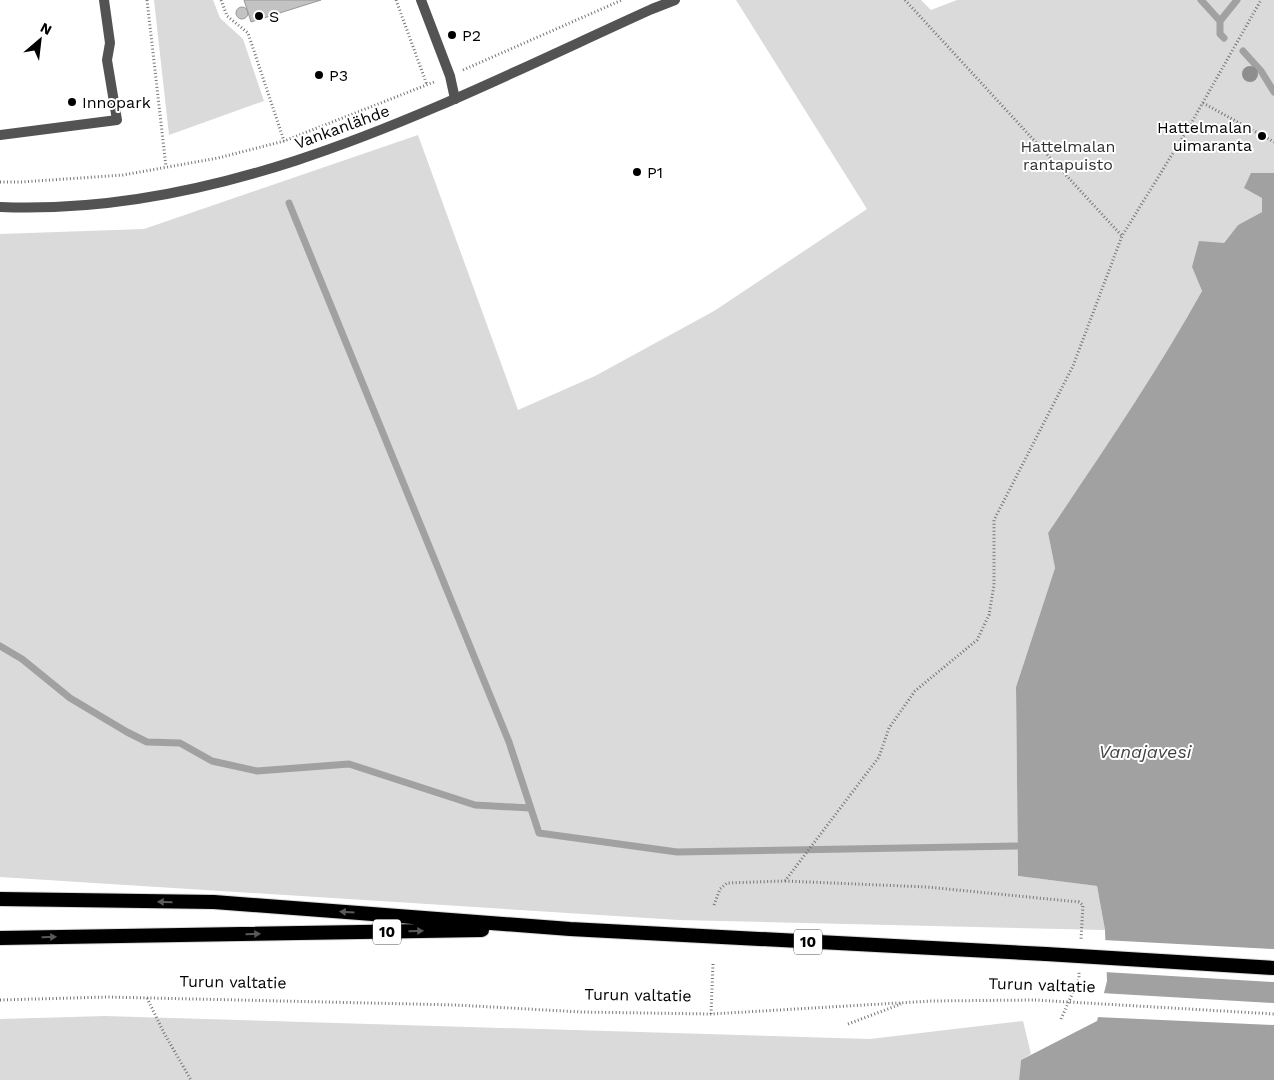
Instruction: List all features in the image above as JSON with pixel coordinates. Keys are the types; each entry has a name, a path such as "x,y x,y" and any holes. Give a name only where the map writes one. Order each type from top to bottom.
{"highway":[{"name":"Turun valtatie","path":"0,899 214,902 570,929 1274,968"},
{"name":"Turun valtatie","path":"0,938 570,929"}],"street":[{"path":"0,135 117,120 108,60 110,43 104,0"},
{"path":"422,0 450,76 455,99"},
{"name":"Vankanlähde","path":"0,206 19,207 119,202 224,182 311,155 426,112 675,0"}],"path":[{"path":"147,0 166,167"},
{"path":"221,0 227,16 248,33 284,141"},
{"path":"396,0 427,85"},
{"name":"Vankanlähde","path":"0,182 123,175 218,158 284,141 450,76 622,0"},
{"path":"905,0 1122,236"},
{"path":"785,881 879,757 889,728 915,690 977,640 989,616 994,585 994,520 1073,366 1122,236 1203,103 1261,0"},
{"path":"1203,103 1274,142"},
{"path":"714,905 720,889 727,883 785,881 927,888 1079,902"},
{"path":"711,1014 713,964"},
{"name":"Turun valtatie","path":"0,1000 107,997 456,1005 581,1012 711,1014 932,1001 1035,1000 1274,1014"},
{"path":"147,998 191,1080"},
{"path":"848,1024 906,1003"}],"green space":[{"path":"154,0 213,0 220,18 243,39 264,101 169,135"},
{"name":"Hattelmalan rantapuisto","path":"736,0 921,0 931,10 957,0 1274,0 1274,173 1251,173 1263,198 1262,212 1238,225 1224,243 1192,267 1202,291 1147,383 1048,533 1055,568 1016,687 1018,876 1097,886 1105,930 679,920 0,877 0,234 144,229 418,135 518,410 595,376 714,311 867,209"},
{"path":"105,1016 870,1039 1023,1021 1031,1054 1021,1060 1019,1080 0,1080 0,1019"}],"water":[{"name":"Vanajavesi","path":"1251,173 1274,173 1274,1080 1019,1080 1021,1060 1097,1021 1107,981 1105,930 1097,886 1018,876 1016,687 1055,568 1048,533 1147,383 1202,291 1192,267 1199,241 1224,243 1238,225 1262,212 1262,198 1244,188"}],"pier":[{"path":"1103,940 1274,949 1274,982 1104,972"},
{"path":"1101,993 1274,1003 1274,1025 1096,1017"}],"building":[{"name":"S","path":"244,0 321,0 251,22"},
{"path":"240,7 244,7 248,13 244,19 240,19 236,15 236,11"}],"waterway":[{"path":"1201,0 1220,21 1220,34 1224,38"},
{"path":"1220,21 1237,0"},
{"path":"1243,51 1261,71 1274,92"},
{"path":"289,203 509,742 539,833 677,852 1017,846"},
{"path":"0,646 22,659 70,698 147,742 180,743 212,761 257,771 349,764 475,805 530,808"}],"place":[{"name":"S","path":"259,16"},
{"name":"P2","path":"452,35"},
{"name":"P3","path":"319,75"},
{"name":"Innopark","path":"72,102"},
{"name":"Hattelmalan uimaranta","path":"1262,136"},
{"name":"P1","path":"637,172"}]}
